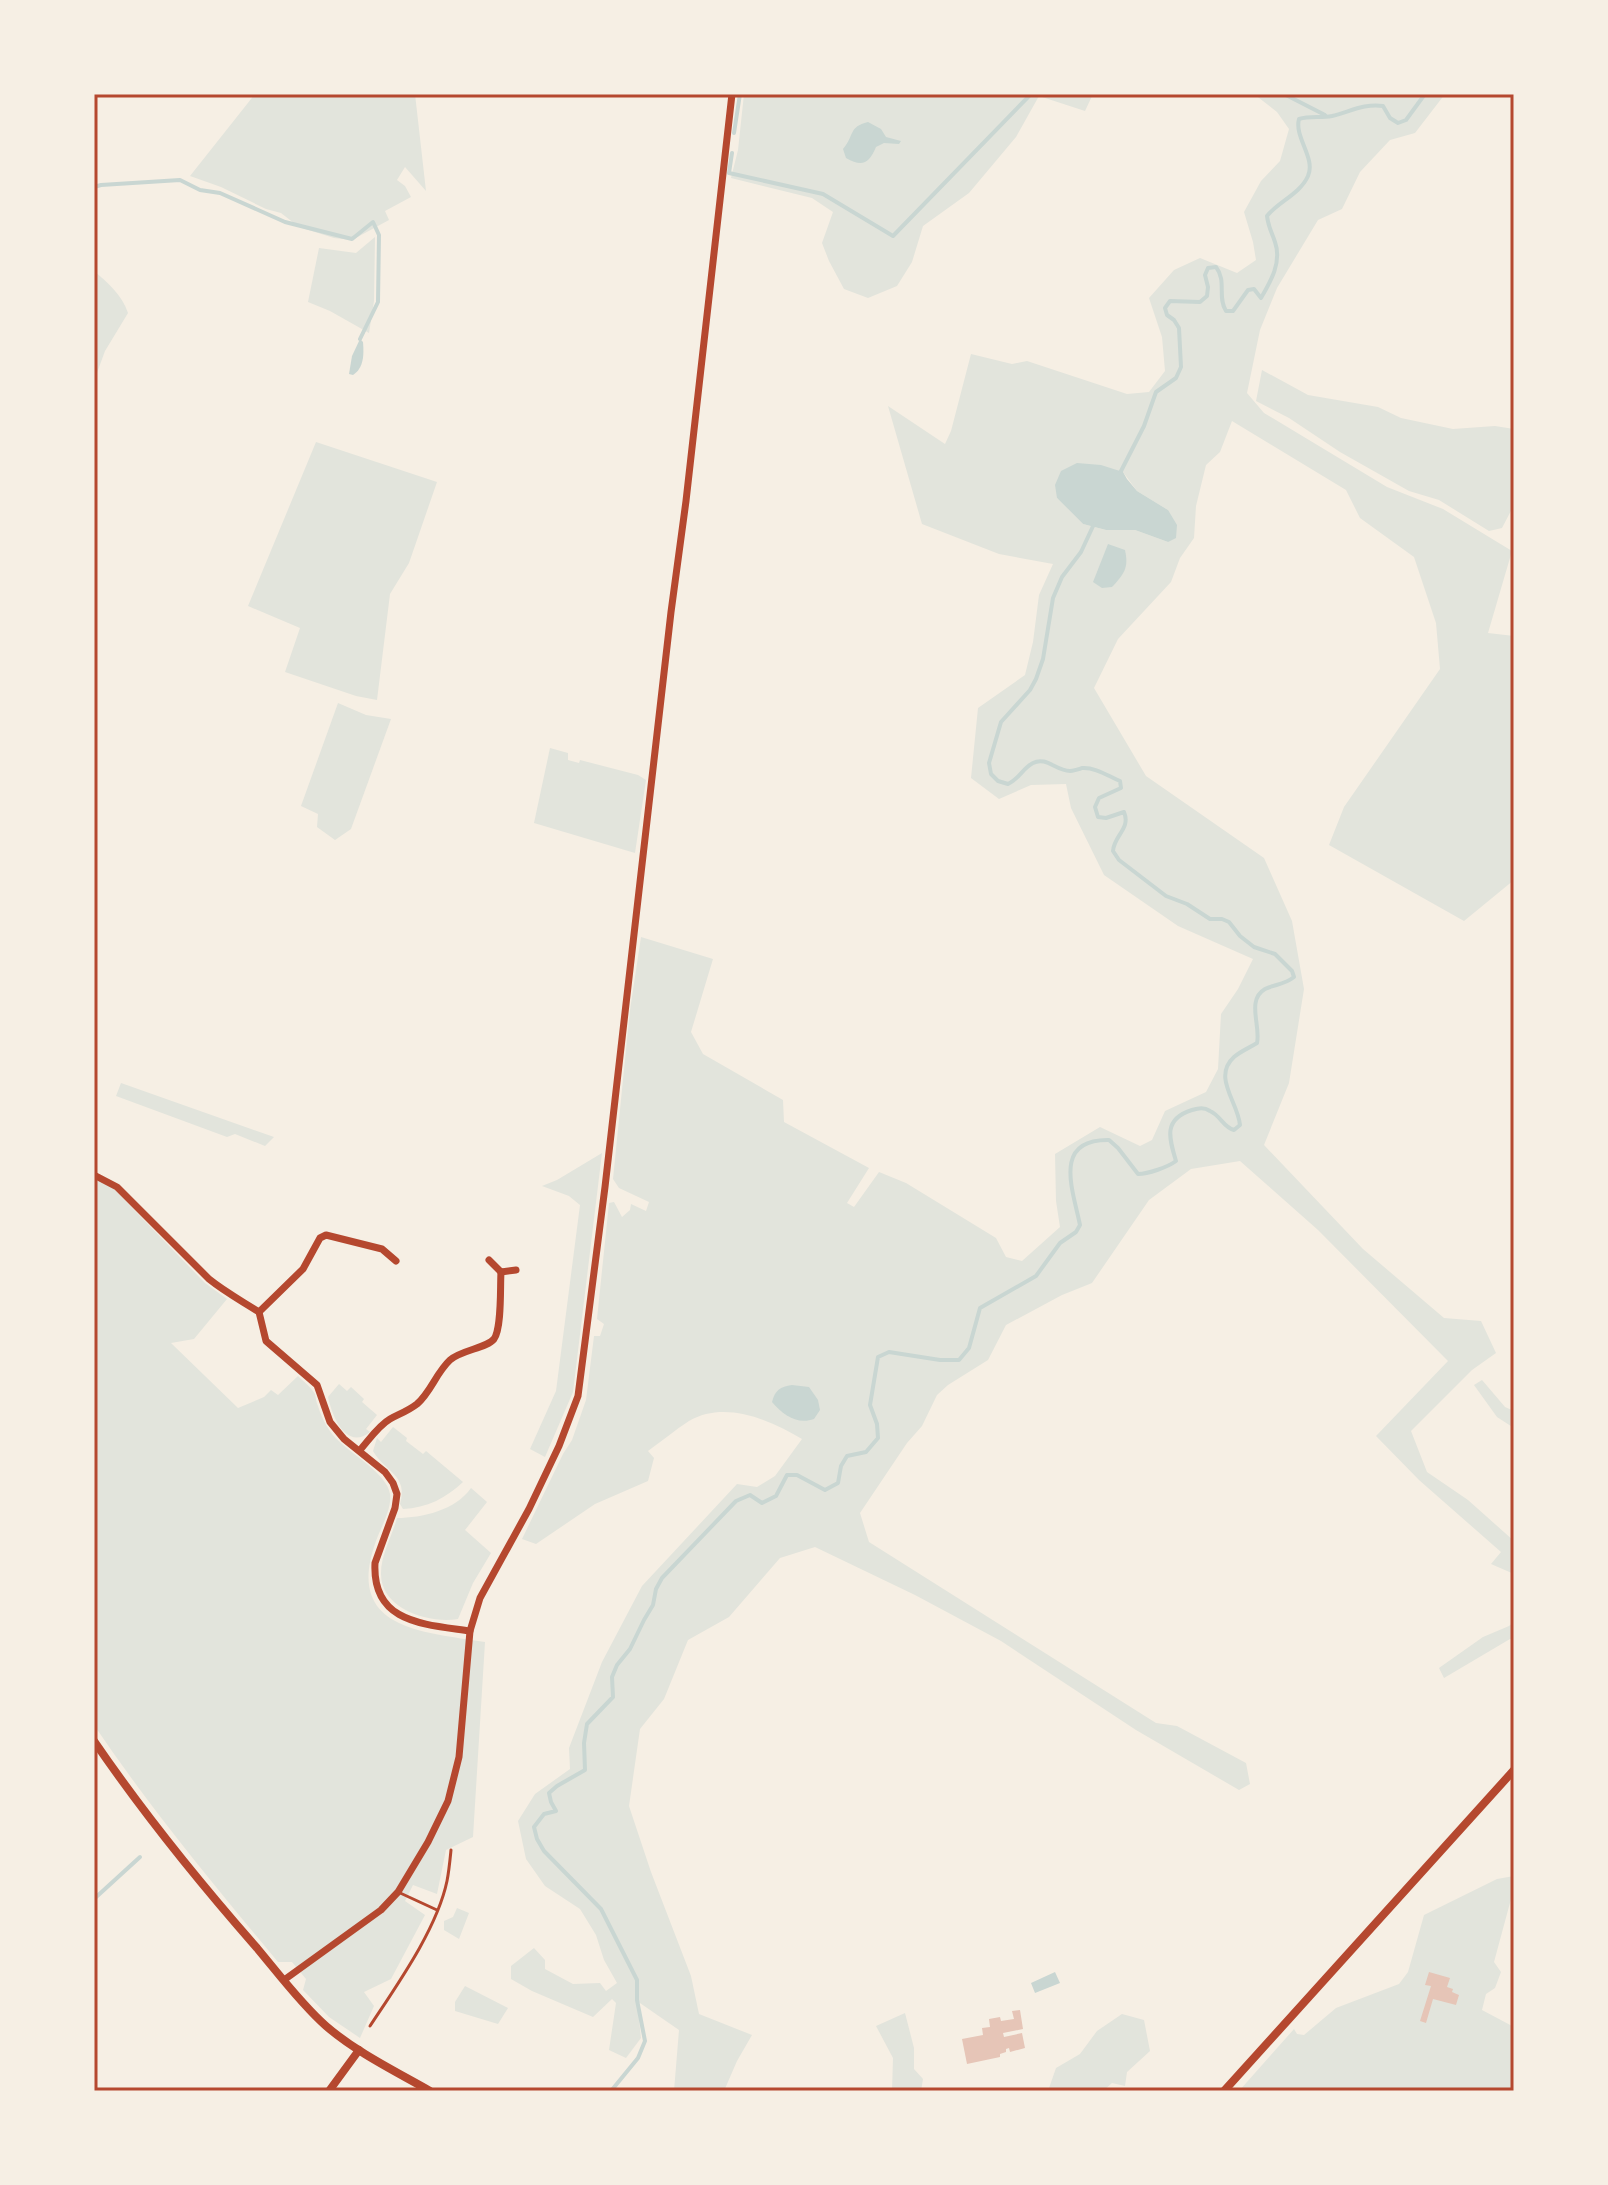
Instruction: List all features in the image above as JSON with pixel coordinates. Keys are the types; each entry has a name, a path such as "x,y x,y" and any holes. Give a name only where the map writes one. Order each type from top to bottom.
{"street":[{"path":"284,1980 381,1910 398,1892 428,1842 448,1801 459,1757 470,1631 480,1598 529,1509 559,1446 578,1396 732,94"},
{"path":"94,1175 117,1187 218,1286 259,1312 266,1341 317,1385 330,1422 344,1439 385,1472 393,1483 397,1494 395,1508 375,1563 374,1580 379,1596 389,1609 403,1618 470,1631"},
{"path":"259,1312 303,1269 320,1238 326,1235 382,1249 396,1261"},
{"path":"360,1450 388,1420 404,1413 427,1394 448,1361 494,1338 498,1324 501,1272 489,1260"},
{"path":"501,1272 516,1270"},
{"path":"94,1741 182,1860 326,2025 359,2050 430,2091"},
{"path":"1224,2091 1514,1770"},
{"path":"329,2091 359,2050"}],"lane":[{"path":"370,2026 402,1977 437,1910 448,1879 451,1850"},
{"path":"398,1892 437,1910"}],"shaded area":[{"path":"255,94 415,94 426,191 405,167 397,180 411,197 385,211 389,220 352,240 299,227 281,213 190,176"},
{"path":"744,94 1093,94 1085,111 1039,96 1016,137 969,193 923,226 912,262 897,286 868,298 844,289 829,261 822,243 833,212 812,198 731,178 738,150"},
{"path":"1254,94 1445,94 1415,133 1390,140 1360,172 1342,209 1318,220 1277,288 1260,330 1247,393 1264,413 1387,487 1443,509 1512,551 1488,633 1514,636 1514,880 1464,921 1329,845 1344,807 1440,669 1436,623 1414,557 1360,518 1346,490 1232,421 1220,452 1206,465 1196,506 1194,538 1180,558 1171,582 1118,639 1094,688 1146,776 1264,858 1292,921 1304,989 1289,1083 1264,1145 1363,1249 1444,1318 1481,1321 1496,1353 1472,1370 1411,1431 1427,1472 1468,1500 1514,1541 1514,1574 1491,1564 1501,1552 1419,1480 1376,1436 1448,1361 1318,1230 1240,1161 1191,1169 1149,1200 1092,1283 1006,1325 988,1360 937,1395 922,1426 860,1513 869,1542 1156,1723 1177,1726 1246,1763 1250,1784 1239,1790 1136,1730 1001,1641 915,1595 815,1547 780,1558 729,1617 688,1640 664,1699 640,1729 629,1806 691,1976 699,2014 752,2035 724,2091 674,2091 679,2030 637,2001 641,2038 626,2058 609,2050 616,2003 612,1999 593,2017 511,1979 511,1966 534,1948 545,1960 545,1969 573,1984 600,1983 606,1991 617,1983 604,1960 596,1935 580,1909 545,1886 526,1859 518,1821 535,1794 570,1769 569,1748 602,1662 642,1586 737,1484 757,1487 775,1476 802,1439 776,1425 747,1415 717,1412 703,1415 689,1421 648,1451 654,1458 648,1481 595,1504 536,1544 522,1539 572,1440 586,1400 594,1336 600,1336 604,1324 597,1319 609,1203 614,1202 622,1217 630,1210 631,1204 646,1211 649,1202 619,1188 613,1179 630,1010 641,937 713,959 691,1032 703,1054 783,1100 784,1122 869,1168 847,1203 854,1207 879,1172 906,1183 996,1238 1006,1257 1022,1261 1060,1227 1055,1154 1100,1127 1140,1146 1152,1140 1165,1111 1206,1092 1218,1069 1221,1014 1253,959 1178,926 1104,875 1071,808 1066,784 1031,785 999,799 971,778 978,708 1025,675 1039,595 1053,564 999,554 922,524 888,406 945,444 971,354 1012,364 1027,361 1127,394 1149,392 1165,371 1162,337 1149,298 1174,270 1200,258 1237,273 1256,260 1244,212 1261,181 1280,161 1289,129 1277,112","holes":["1123,472 1137,491 1168,510 1168,542 1135,530 1106,530 1083,524 1057,498"]},
{"path":"868,122 881,129 886,137 901,141 899,144 884,143 876,147 871,157 861,163 846,158 843,149 852,132 857,126"},
{"path":"375,237 374,301 369,333 308,302 319,248 356,253"},
{"path":"94,271 118,295 128,313 105,351 94,381"},
{"path":"360,339 363,342 361,365 353,375 349,374 352,356"},
{"path":"1262,370 1308,395 1378,407 1401,418 1453,429 1495,426 1514,429 1514,505 1502,528 1489,531 1439,500 1409,491 1256,401"},
{"path":"316,442 437,482 409,563 390,594 377,700 285,672 300,628 248,606"},
{"path":"1077,463 1101,465 1123,472 1137,491 1168,510 1177,525 1176,538 1168,542 1135,530 1106,530 1083,524 1057,498 1055,485 1061,471"},
{"path":"1108,544 1125,550 1126,566 1112,587 1102,588 1093,582"},
{"path":"338,703 366,715 391,719 351,829 335,840 317,827 318,814 301,806"},
{"path":"550,748 568,753 568,760 579,763 580,760 638,775 646,780 635,853 534,823"},
{"path":"121,1083 274,1137 265,1146 235,1134 227,1137 116,1096"},
{"path":"602,1153 573,1392 545,1457 530,1449 556,1391 580,1205 569,1196 542,1186"},
{"path":"94,1179 111,1186 205,1283 227,1299 194,1339 171,1343 238,1408 264,1397 271,1390 278,1395 298,1376 315,1394 332,1434 383,1479 390,1494 389,1506 369,1570 371,1592 380,1609 394,1621 414,1629 485,1642 473,1837 446,1850 437,1894 413,1885 405,1901 425,1915 391,1979 364,1992 374,2006 360,2038 329,2017 303,1990 306,1979 292,1962 278,1962 160,1816 94,1725"},
{"path":"1482,1380 1505,1407 1514,1411 1514,1428 1497,1417 1474,1385"},
{"path":"339,1384 347,1391 351,1387 377,1415 366,1429 370,1432 361,1437 347,1434 333,1413 328,1397"},
{"path":"792,1385 809,1387 818,1400 820,1410 814,1419 802,1421 791,1418 772,1402 779,1390"},
{"path":"393,1427 407,1438 406,1441 423,1454 426,1451 463,1482 436,1501 403,1509 398,1480 373,1451 377,1438 381,1442"},
{"path":"471,1488 487,1502 465,1530 491,1553 473,1583 458,1619 434,1619 397,1605 383,1586 381,1566 397,1518 448,1507"},
{"path":"1514,1622 1514,1640 1510,1639 1444,1678 1439,1668 1483,1637"},
{"path":"1514,1876 1514,1888 1494,1962 1501,1972 1495,1988 1486,1994 1482,2010 1514,2027 1514,2091 1239,2091 1294,2029 1297,2034 1304,2035 1336,2008 1399,1984 1408,1972 1424,1915 1497,1879"},
{"path":"457,1908 469,1913 459,1939 444,1930 444,1921 453,1917"},
{"path":"1055,1972 1060,1983 1035,1993 1031,1983"},
{"path":"465,1986 508,2008 498,2024 455,2011 455,2002"},
{"path":"905,2013 914,2048 914,2069 923,2079 921,2091 892,2091 893,2058 876,2026"},
{"path":"1122,2014 1144,2020 1150,2051 1127,2072 1125,2086 1112,2083 1103,2091 1048,2091 1056,2068 1080,2054 1097,2031"}],"building":[{"path":"1429,1972 1450,1978 1447,1987 1459,1995 1456,2005 1433,1999 1426,2023 1420,2021 1431,1986 1425,1985"},
{"path":"1020,2010 1023,2029 1003,2033 1004,2037 1022,2033 1025,2048 1010,2052 1009,2048 1000,2057 967,2064 962,2039 983,2035 982,2028 990,2027 989,2019 1014,2019 1012,2011"}],"waterway":[{"path":"734,133 740,94"},
{"path":"732,153 729,173 823,194 893,236 1031,94"},
{"path":"1284,94 1325,115"},
{"path":"1120,473 1144,426 1156,392 1176,378 1181,367 1179,328 1165,308 1170,301 1200,302 1207,296 1205,275 1208,268 1216,267 1219,272 1226,311 1233,311 1248,290 1254,289 1261,298 1268,285 1274,271 1277,249 1267,216 1300,188 1310,169 1299,133 1299,119 1332,116 1376,105 1383,106 1390,118 1398,123 1406,120 1425,94"},
{"path":"94,187 180,180 200,190 220,193 285,222 352,239 373,222 379,235 378,302 360,339"},
{"path":"611,2091 638,2058 645,2041 637,2000 637,1980 601,1909 544,1851 534,1827 544,1814 556,1811 549,1793 585,1770 587,1724 613,1697 612,1677 653,1605 662,1578 736,1501 750,1495 762,1503 776,1496 787,1475 797,1475 825,1490 838,1483 841,1466 847,1456 866,1452 878,1438 870,1405 878,1357 889,1352 959,1360 969,1348 980,1308 1036,1276 1060,1243 1076,1232 1080,1225 1070,1169 1079,1148 1091,1142 1109,1140 1138,1174 1142,1174 1176,1161 1170,1130 1183,1114 1204,1108 1230,1129 1234,1130 1240,1125 1225,1073 1237,1055 1257,1043 1255,1006 1259,994 1294,977 1275,954 1254,947 1229,922 1210,919 1187,904 1166,896 1119,860 1113,851 1124,828 1124,812 1106,818 1098,817 1095,807 1099,798 1121,788 1120,781 1092,769 1071,771 1042,761 1030,765 1008,784 998,781 991,774 989,763 1001,722 1036,679 1043,659 1053,598 1094,524"},
{"path":"94,1899 140,1857"}]}
